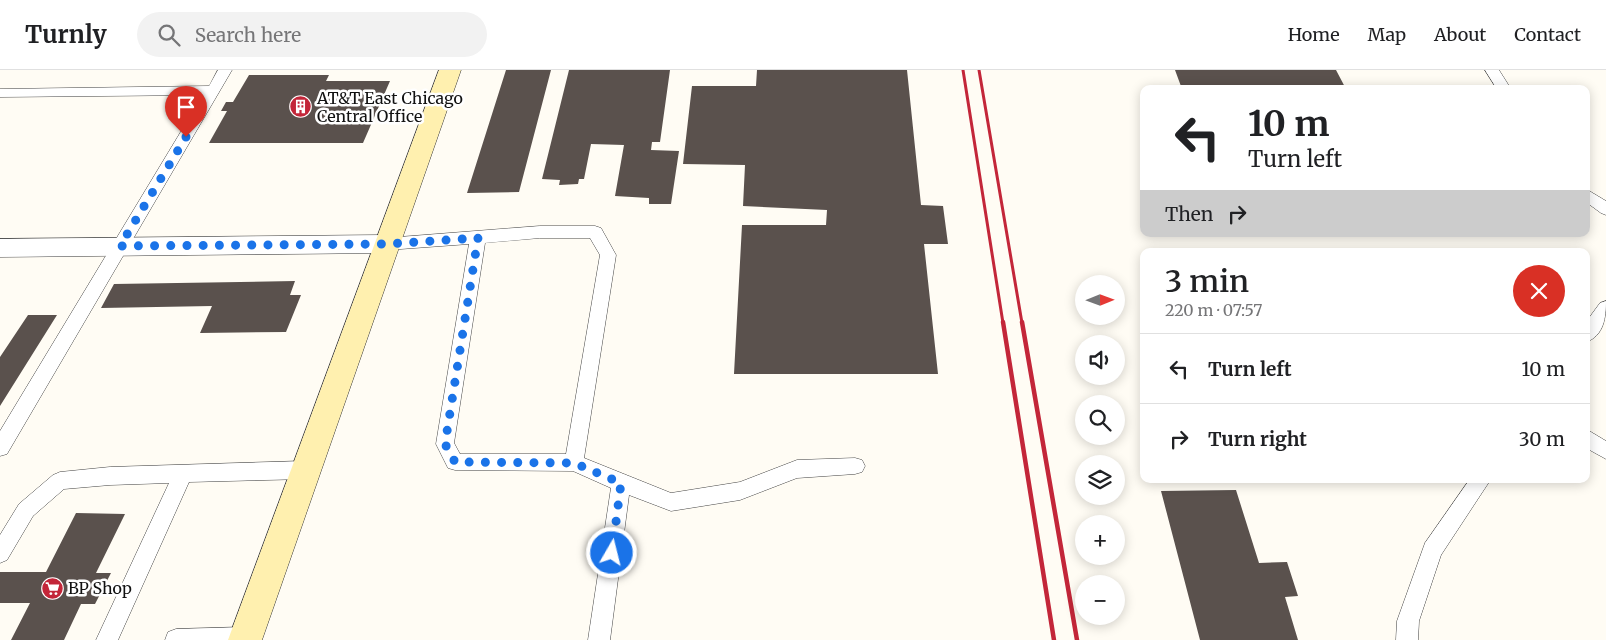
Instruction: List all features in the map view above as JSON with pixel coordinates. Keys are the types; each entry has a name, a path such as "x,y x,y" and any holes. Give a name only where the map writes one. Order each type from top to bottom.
{"main road":[{"path":"245,639 450,70"}],"street":[{"path":"0,248 387,244"}],"lane":[{"path":"0,448 225,70"},
{"path":"1492,70 1501,85"},
{"path":"0,93 213,90"},
{"path":"1590,197 1606,209"},
{"path":"387,244 540,232 595,232 608,255 574,463"},
{"path":"478,238 445,444 455,462 574,463 671,502 740,491 797,469 855,466"},
{"path":"1590,330 1606,308"},
{"path":"1590,440 1606,452"},
{"path":"0,553 26,510 60,481 110,476 306,470"},
{"path":"108,640 183,474"},
{"path":"598,640 621,483"},
{"path":"1407,640 1408,621 1432,550 1478,483"},
{"path":"176,640 245,639"}],"building":[{"path":"506,70 551,70 519,192 467,193"},
{"path":"569,70 670,70 660,142 652,142 651,150 679,151 671,204 649,204 649,198 615,196 624,145 591,144 584,179 579,179 578,184 559,185 560,180 542,179"},
{"path":"757,70 907,70 921,205 943,206 948,244 924,244 938,374 734,374 742,225 826,225 827,210 743,206 745,165 683,164 692,86 756,86"},
{"path":"1175,70 1336,70 1344,85 1181,85"},
{"name":"AT&T East Chicago Central Office","path":"249,75 329,75 326,81 390,81 363,143 209,143 227,111 221,111 226,102 233,102"},
{"path":"295,281 290,295 301,295 286,332 200,333 212,306 101,308 114,284"},
{"path":"28,315 57,315 0,406 0,357"},
{"path":"1236,490 1259,563 1287,562 1298,596 1285,597 1298,640 1200,640 1161,491"},
{"path":"76,513 125,514 96,573 111,573 95,604 81,604 64,640 11,640 30,603 0,603 0,572 46,572"}],"railway":[{"path":"963,70 1003,323"},
{"path":"979,70 1022,323"},
{"path":"1003,322 1054,640"},
{"path":"1022,322 1077,640"}],"place":[{"name":"AT&T East Chicago Central Office","path":"301,107"},
{"name":"BP Shop","path":"52,588"}],"route":[{"path":"186,137 120,246 387,244 478,238 472,285 445,444 455,462 574,463 621,483 612,553"}]}
